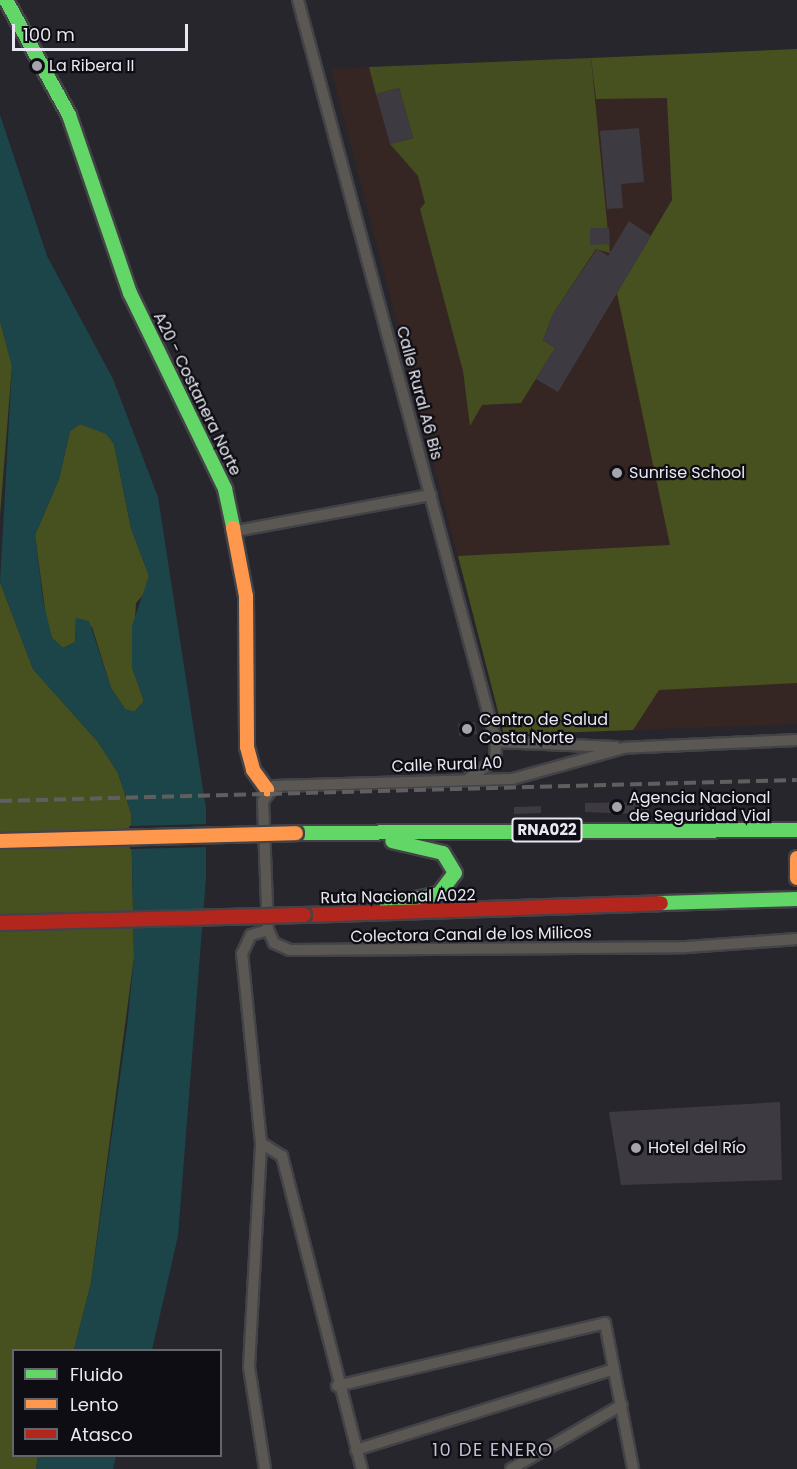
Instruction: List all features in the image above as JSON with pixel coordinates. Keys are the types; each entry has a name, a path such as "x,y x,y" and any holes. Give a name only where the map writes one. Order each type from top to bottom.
{"main road":[{"name":"A20 - Costanera Norte","path":"6,0 69,115 130,293 215,464 236,531 246,596 247,747 253,770 267,789"},
{"name":"RNA022","path":"0,841 296,833 797,830"},
{"path":"341,915 439,894 454,873 453,862 437,850 356,833"},
{"path":"797,858 797,878"},
{"name":"Ruta Nacional A022","path":"0,923 341,915 797,899"}],"street":[{"name":"Calle Rural A6 Bis","path":"298,0 496,742"},
{"path":"236,531 430,495"},
{"name":"Calle Rural A0","path":"496,742 624,748 797,740"},
{"path":"466,780 495,760 496,742"},
{"name":"Calle Rural A0","path":"267,789 540,775 624,748"},
{"path":"265,1469 249,1367 261,1143 242,954 251,935 267,930 267,789"},
{"name":"Colectora Canal de los Milicos","path":"267,930 274,943 301,952 686,947 797,939"},
{"path":"261,1143 282,1156 336,1386 362,1469"},
{"path":"336,1386 605,1323 633,1469"},
{"path":"356,1450 614,1369"},
{"path":"511,1469 622,1405"}],"shaded area":[{"name":"Sunrise School","path":"797,49 797,724 504,735 331,69"}],"green space":[{"path":"797,49 797,683 659,690 633,730 504,735 458,556 670,545 617,293 672,200 667,98 596,99 591,58"},
{"path":"591,58 610,253 596,249 553,314 543,340 555,348 521,403 482,405 470,426 463,371 420,209 425,203 418,176 390,144 413,138 399,88 376,94 369,67"},
{"path":"0,321 12,366 0,516"},
{"path":"80,424 106,433 114,444 131,528 149,576 145,593 136,603 132,667 144,701 134,712 125,709 111,688 92,627 76,618 75,642 63,648 52,638 46,617 35,535 59,479 70,431"},
{"path":"0,582 33,669 98,742 118,773 131,813 134,957 91,1283 74,1349 12,1349 12,1457 38,1457 36,1469 0,1469"}],"water":[{"path":"0,115 47,256 113,379 158,497 206,809 206,878 178,1236 152,1349 74,1349 91,1283 127,1027 134,957 131,813 118,773 98,742 33,669 0,582 12,366 0,321","holes":["80,424 106,434 114,444 131,528 149,576 132,626 132,667 144,701 134,712 125,709 111,688 89,621 76,618 75,642 63,648 52,638 43,600 35,535 59,479 70,431"]},
{"path":"38,1457 116,1457 113,1469 36,1469"}],"pier":[{"path":"209,824 210,847 130,849 129,826"}],"building":[{"path":"399,88 413,138 390,144 376,94"},
{"path":"639,128 644,182 621,184 623,208 607,209 600,131"},
{"path":"629,221 651,236 558,392 536,379 555,348 543,340 553,314 597,249 608,256"},
{"path":"590,228 609,228 610,244 590,245"},
{"name":"Centro de Salud Costa Norte","path":"475,722 477,734 459,736 458,724"},
{"name":"Agencia Nacional de Seguridad Vial","path":"649,802 649,811 634,814 585,812 585,803"},
{"path":"541,806 541,813 514,814 514,807"},
{"path":"780,1102 782,1180 621,1185 609,1112"}],"railway":[{"path":"0,801 797,780"}],"traffic: fast":[{"path":"6,0 69,115 130,293 225,489 233,528"},
{"path":"296,833 797,830"},
{"path":"387,905 439,894 455,873 443,853 392,841"},
{"path":"661,903 797,899"}],"traffic: slow":[{"path":"233,528 246,596 247,747 253,770 267,789"},
{"path":"0,841 296,833"},
{"path":"797,858 797,878"}],"traffic: jam":[{"path":"304,915 661,903"},
{"path":"0,923 304,915"}],"place":[{"name":"La Ribera II","path":"37,66"},
{"name":"Sunrise School","path":"617,473"},
{"name":"Centro de Salud Costa Norte","path":"467,729"},
{"name":"Agencia Nacional de Seguridad Vial","path":"617,807"},
{"name":"Hotel del Río","path":"636,1148"}],"district":[{"name":"10 DE ENERO","path":"493,1450"}]}
